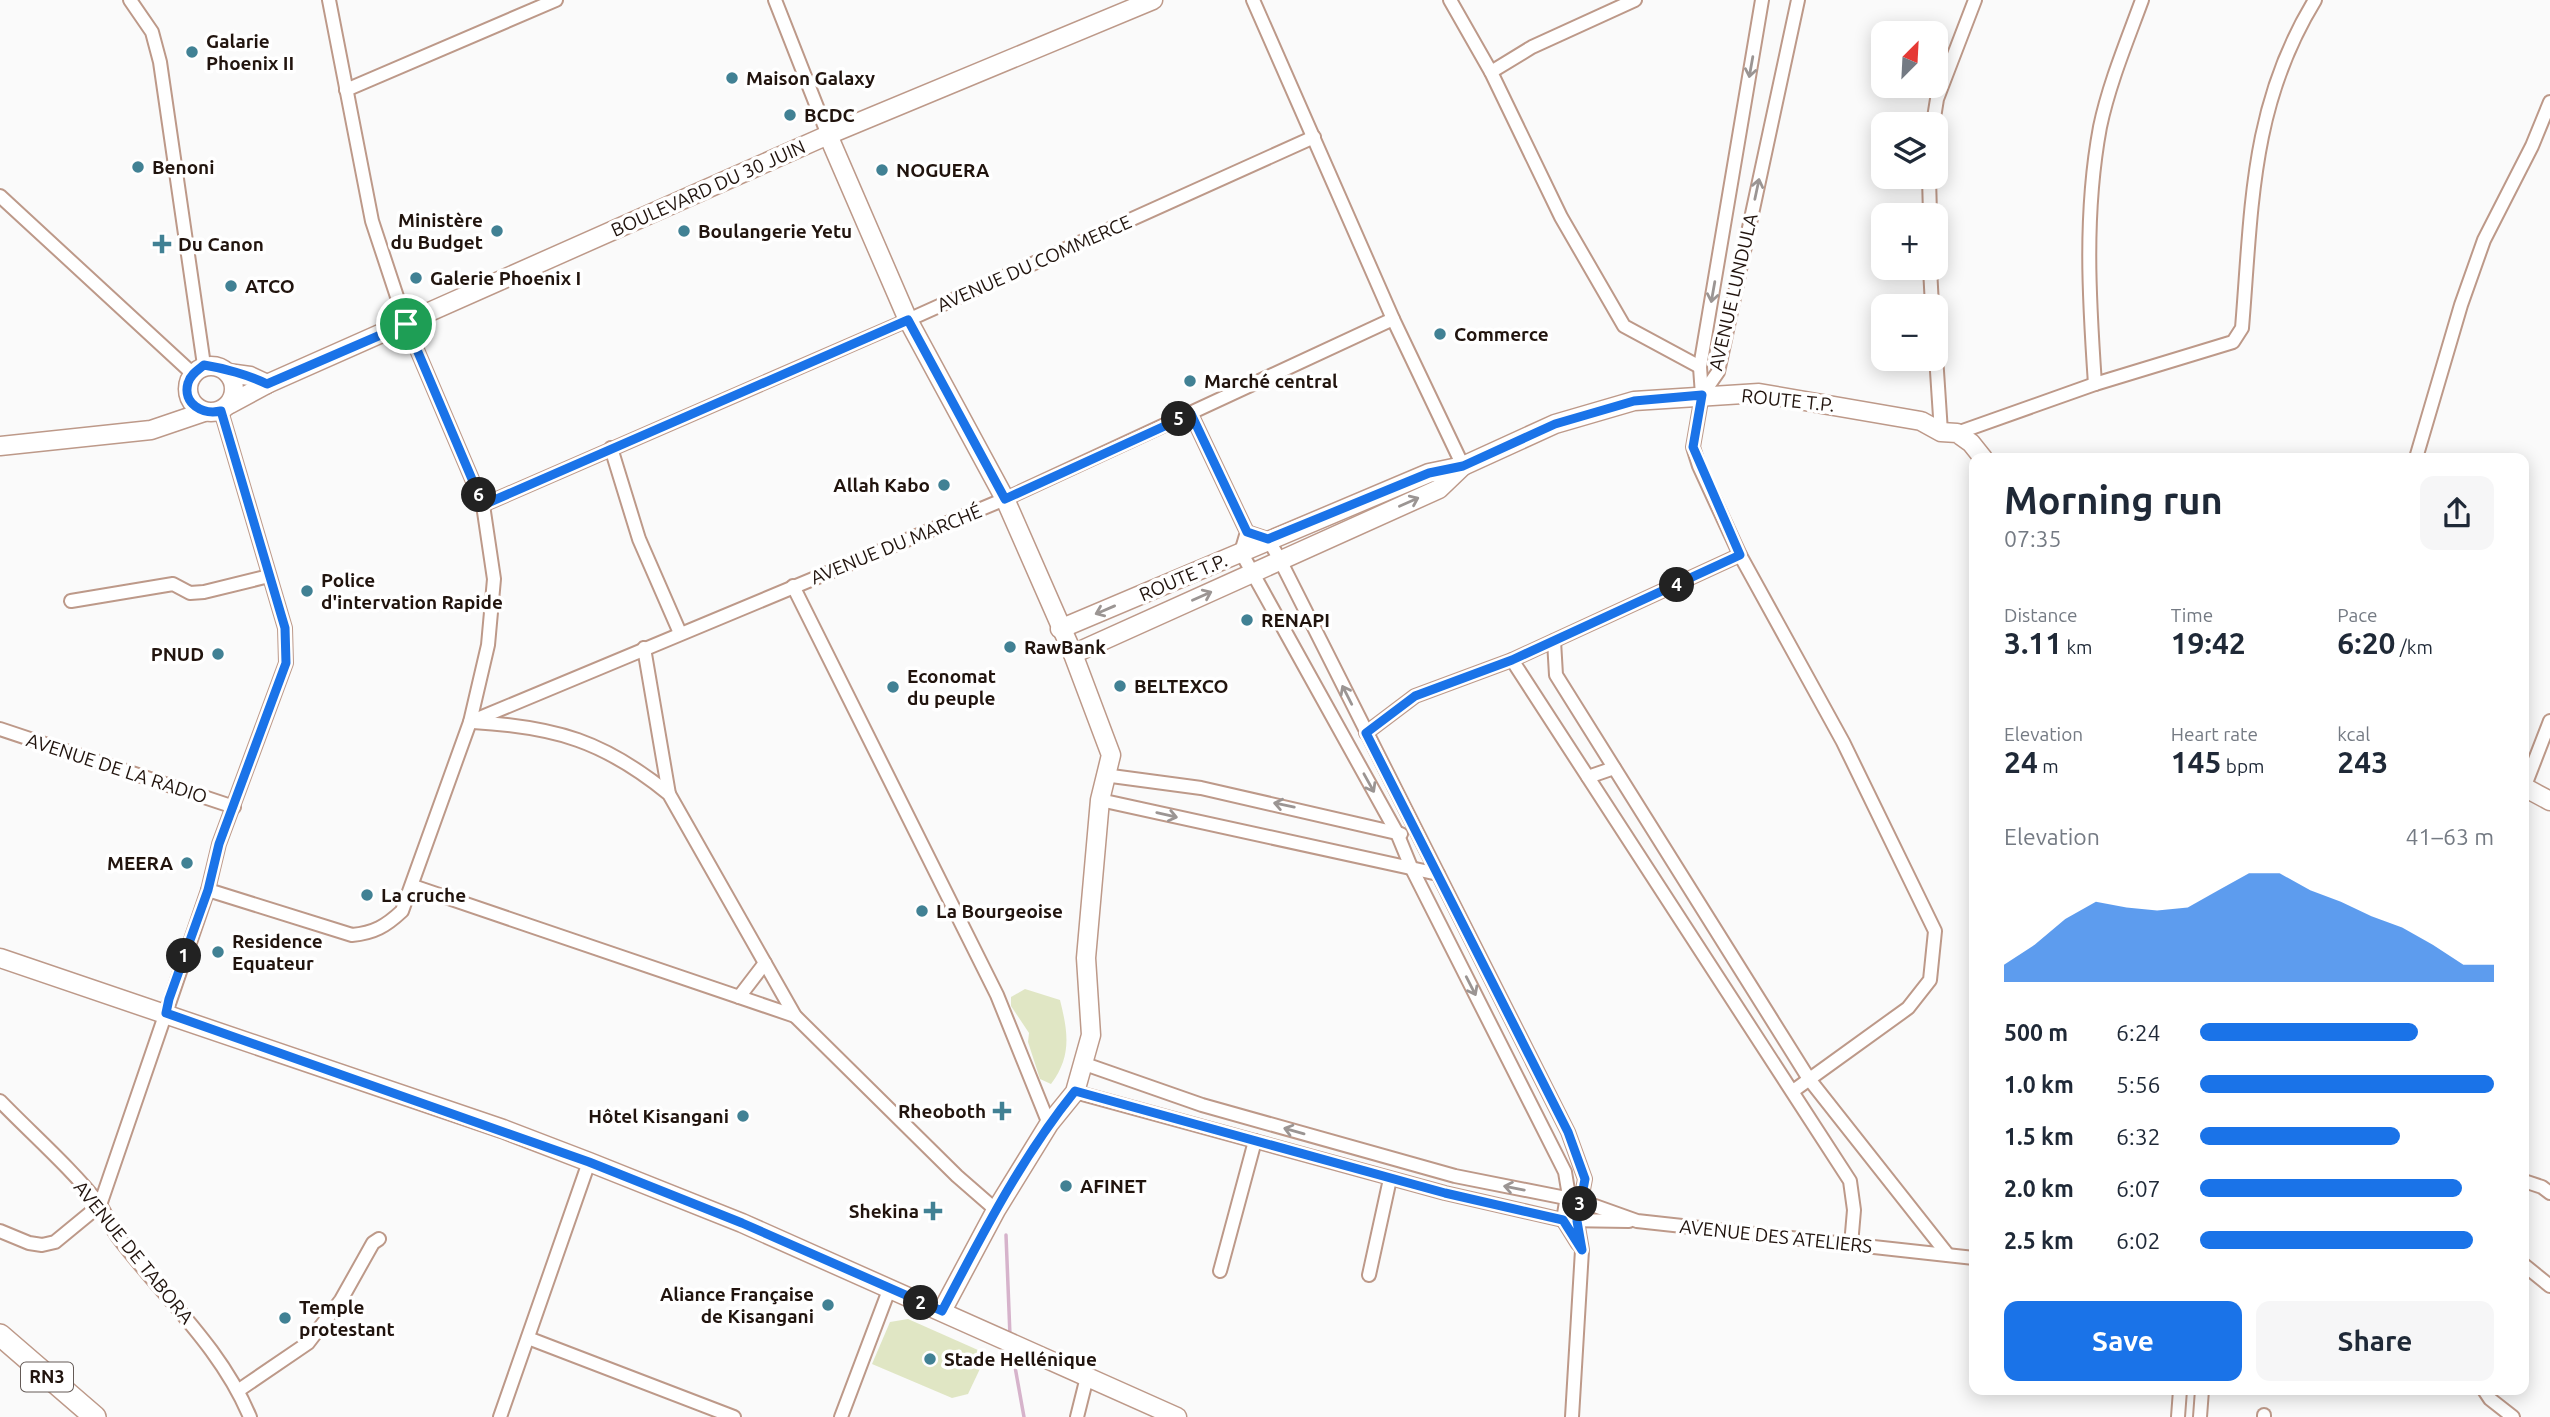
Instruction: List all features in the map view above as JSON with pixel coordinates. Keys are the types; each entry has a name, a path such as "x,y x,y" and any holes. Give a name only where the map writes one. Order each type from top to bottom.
{"highway":[{"name":"RN3","path":"0,1335 95,1417"}],"street":[{"path":"208,890 352,934 369,933 385,927 402,911 470,722 493,608 494,579 483,505 406,324 372,221 329,0"},
{"path":"346,90 556,0"},
{"path":"775,0 828,135 908,320 1005,499 1073,654 1111,755 1100,800 1086,958 1091,1035 1075,1091 1049,1124 996,1210 942,1311"},
{"name":"BOULEVARD DU 30 JUIN","path":"151,429 218,409 267,384 828,135 1153,0"},
{"path":"1253,0 1393,319 1463,466"},
{"path":"1450,0 1491,72 1561,217 1624,326 1700,367"},
{"path":"1491,72 1532,47 1635,0"},
{"name":"AVENUE LUNDULA","path":"1702,395 1700,367 1762,0"},
{"name":"AVENUE LUNDULA","path":"1702,395 1718,372 1798,0"},
{"path":"1935,112 1937,99 1975,0"},
{"path":"2095,384 2089,293 2090,190 2101,125 2143,0"},
{"path":"1939,371 1949,433 2095,384 2233,342 2242,328 2250,195 2268,103 2289,45 2315,0"},
{"path":"0,446 151,429 175,409 198,370 160,62 152,32 136,2"},
{"path":"2417,453 2461,305 2484,240 2532,146 2550,102"},
{"name":"AVENUE DU COMMERCE","path":"483,505 908,320 1314,137"},
{"path":"0,197 198,370 221,368 228,373 250,376 267,384"},
{"name":"AVENUE DU MARCHÉ","path":"470,722 1005,499 1393,319"},
{"path":"218,409 234,388 228,373"},
{"path":"187,392 192,404 218,409"},
{"name":"ROUTE T.P.","path":"1060,629 1429,473 1463,466 1555,424 1634,401 1759,393 1827,403 1922,421 1971,443 1979,453"},
{"path":"1702,395 1693,447 1740,555 1843,742 1936,931 1930,980 1908,1008 1793,1091"},
{"path":"0,1231 29,1243 42,1245 55,1242 100,1205 208,890 219,844 286,663 285,628 218,409"},
{"path":"1191,414 1247,532 1241,552 1397,833 1411,867 1565,1172 1570,1220 1582,1250 1572,1417"},
{"path":"611,448 639,539 680,633"},
{"name":"ROUTE T.P.","path":"1073,654 1439,489 1463,466"},
{"path":"1247,532 1268,539 1280,560 1568,1132 1585,1179 1581,1200 1570,1220"},
{"path":"1366,733 1415,696 1512,660 1740,555"},
{"path":"71,601 173,584 190,593 204,592 270,576"},
{"path":"793,586 997,995 1049,1124"},
{"path":"1554,641 1556,675 1809,1079 1948,1255"},
{"path":"644,648 669,794 795,1016 957,1176 996,1210"},
{"path":"1512,660 1850,1181 1854,1210 1851,1245"},
{"path":"470,722 527,726 568,736 608,751 638,769 669,794"},
{"path":"2529,774 2550,722"},
{"name":"AVENUE DE LA RADIO","path":"0,729 234,807"},
{"path":"1588,777 1614,768"},
{"path":"1104,775 1201,788 1421,840"},
{"path":"2529,790 2550,801"},
{"path":"1100,800 1438,874"},
{"path":"413,886 795,1016"},
{"path":"0,958 166,1013 589,1162 742,1223 1177,1417"},
{"path":"739,997 765,963"},
{"name":"AVENUE DES ATELIERS","path":"1082,1063 1202,1105 1441,1172 1581,1200 1637,1221 1969,1257"},
{"path":"1075,1091 1390,1179 1570,1220 1637,1221"},
{"name":"AVENUE DE TABORA","path":"0,1101 100,1205 117,1236 181,1309 239,1390 250,1417"},
{"path":"1220,1271 1255,1142"},
{"path":"500,1417 589,1162"},
{"path":"1369,1275 1390,1179"},
{"path":"2529,1182 2542,1186 2550,1193"},
{"path":"239,1390 308,1343 341,1300 373,1243 379,1239"},
{"path":"2529,1269 2550,1286"},
{"path":"841,1417 889,1290"},
{"path":"528,1338 734,1417"},
{"path":"1077,1417 1087,1377"},
{"path":"2178,1417 2180,1395"},
{"path":"2200,1417 2202,1395"},
{"path":"2487,1395 2514,1417"}],"green space":[{"path":"1025,989 1060,1000 1066,1033 1065,1054 1058,1074 1051,1084 1040,1079 1028,1042 1029,1033 1011,1006 1011,997"},
{"name":"Stade Hellénique","path":"908,1319 987,1354 968,1394 952,1398 872,1364 890,1322"}],"waterway":[{"path":"1006,1235 1010,1336"},
{"path":"1012,1350 1024,1417"}],"place":[{"name":"Galarie Phoenix II","path":"192,52"},
{"name":"Maison Galaxy","path":"732,78"},
{"name":"BCDC","path":"790,115"},
{"name":"Benoni","path":"138,167"},
{"name":"NOGUERA","path":"882,170"},
{"name":"Ministère du Budget","path":"497,231"},
{"name":"Boulangerie Yetu","path":"684,231"},
{"name":"Du Canon","path":"162,244"},
{"name":"Galerie Phoenix I","path":"416,278"},
{"name":"ATCO","path":"231,286"},
{"name":"Commerce","path":"1440,334"},
{"name":"Marché central","path":"1190,381"},
{"name":"Allah Kabo","path":"944,485"},
{"name":"Police d'intervation Rapide","path":"307,591"},
{"name":"RENAPI","path":"1247,620"},
{"name":"RawBank","path":"1010,647"},
{"name":"PNUD","path":"218,654"},
{"name":"BELTEXCO","path":"1120,686"},
{"name":"Economat du peuple","path":"893,687"},
{"name":"MEERA","path":"187,863"},
{"name":"La cruche","path":"367,895"},
{"name":"La Bourgeoise","path":"922,911"},
{"name":"Residence Equateur","path":"218,952"},
{"name":"Rheoboth","path":"1002,1111"},
{"name":"Hôtel Kisangani","path":"743,1116"},
{"name":"AFINET","path":"1066,1186"},
{"name":"Shekina","path":"933,1211"},
{"name":"Aliance Française de Kisangani","path":"828,1305"},
{"name":"Temple protestant","path":"285,1318"},
{"name":"Stade Hellénique","path":"930,1359"}],"route":[{"path":"908,320 1005,499 1191,414 1247,532 1268,539 1429,473 1463,466 1555,424 1634,401 1702,395 1693,447 1740,555 1512,660 1415,696 1366,733 1568,1132 1585,1179 1577,1221 1582,1250 1563,1220 1445,1193 1075,1091 1049,1124 996,1210 942,1311 889,1290 742,1223 589,1162 503,1129 166,1013 208,890 219,844 286,663 288,649 285,628 221,411 212,413 197,409 189,398 188,383 192,374 204,365 221,368 228,373 250,376 267,384 406,324 483,505 908,320"}]}
